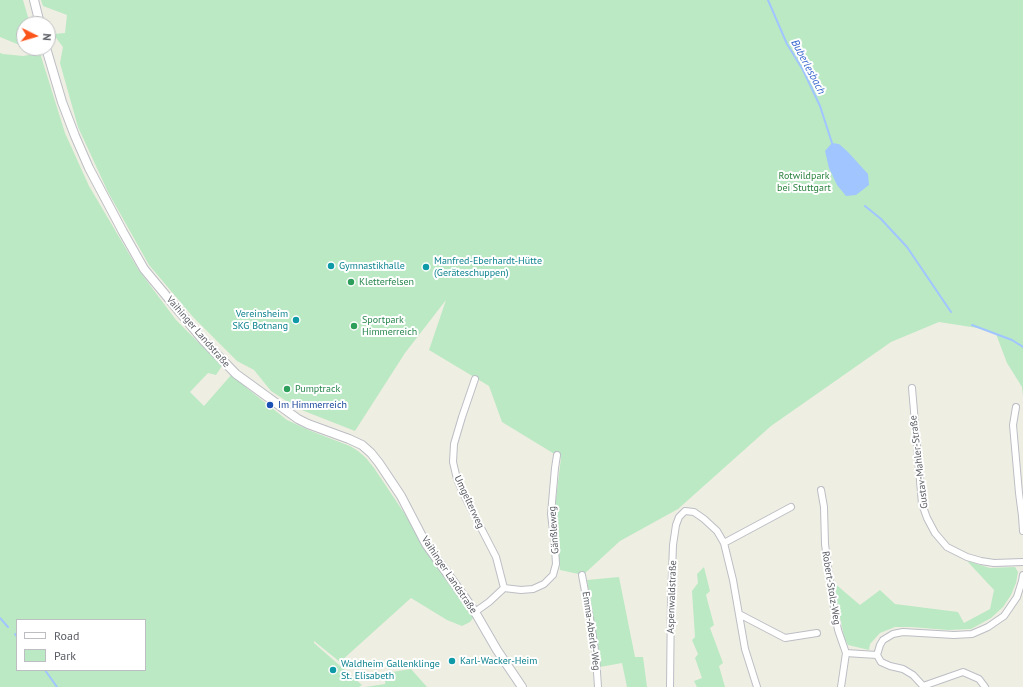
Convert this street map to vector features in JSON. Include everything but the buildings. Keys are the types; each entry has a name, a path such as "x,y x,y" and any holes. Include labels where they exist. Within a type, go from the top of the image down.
{"street":[{"path":"34,0 38,16"},
{"name":"Vaihinger Landstraße","path":"48,56 62,102 86,162 144,269 204,340 236,374 298,419 362,445 371,453 379,462 401,496 426,544 475,612 497,650 522,687"},
{"name":"Umgelterweg","path":"475,379 454,444 453,462 457,479 464,495 496,558 504,588"},
{"name":"Gustav-Mahler-Straße","path":"912,388 922,504 935,533 947,547 966,557 981,561 1023,562"},
{"path":"1016,407 1013,425 1018,493 1023,531"},
{"name":"Gänßleweg","path":"504,588 521,590 533,589 544,584 553,575 556,564 556,556 551,514 555,468 558,455"},
{"name":"Robert-Stolz-Weg","path":"821,490 824,507 825,544 830,590 838,630 846,652"},
{"path":"757,687 744,649 739,614 724,543 791,507"},
{"name":"Aspenwaldstraße","path":"670,687 673,545 676,525 679,517 685,511 694,512 717,531 724,543"},
{"name":"Emma-Aberle-Weg","path":"582,574 596,656 598,687"},
{"path":"984,687 979,678 963,672 924,686 913,675 881,662 877,655 880,645 883,640 893,634 903,632 954,635 972,634 988,627 1004,616 1016,597 1023,576"},
{"path":"475,612 489,602 504,588"},
{"path":"739,614 785,638 817,633"},
{"path":"841,687 846,652 877,655"}],"green space":[{"path":"0,0 23,0 28,16 16,16 16,44 0,37"},
{"name":"Rotwildpark bei Stuttgart","path":"41,0 1023,0 1023,396 1022,387 1007,363 996,334 984,329 939,322 891,342 771,426 678,509 620,541 583,575 560,570 554,515 561,458 502,422 489,386 429,350 446,300 405,353 355,431 299,409 271,391 254,370 237,361 193,317 149,265 108,192 78,127 60,63 63,47 56,38 56,34 65,33 67,15 43,6"},
{"path":"0,53 16,56 41,56 65,133 89,186 138,269 176,320 222,366 216,375 208,373 190,392 204,406 232,374 248,389 287,420 350,446 358,451 374,468 474,617 470,622 462,626 447,620 411,598 340,662 314,641 314,643 362,685 359,687 0,687"},
{"path":"967,561 990,568 1015,567 1018,572 1016,583 1011,595 1003,607 991,618 971,629 948,630 895,627 880,633 870,644 869,650 848,645 844,637 833,582 860,605 880,590 895,604 958,612 964,623 990,609 994,590"},
{"path":"704,567 710,591 706,595 714,625 710,628 723,663 719,666 725,687 697,687 694,681 702,678 695,658 698,654 692,640 695,637 692,591 698,583 697,574"},
{"path":"619,577 635,657 643,657 647,687 627,687 622,663 600,667 587,580"},
{"path":"411,669 427,687 365,687 385,684 386,673"}],"water":[{"path":"832,143 839,144 868,174 869,185 856,195 846,196 837,185 829,168 825,151"}],"waterway":[{"name":"Buberlesbach","path":"768,0 787,44 803,70 820,106 832,143"},
{"name":"Buberlesbach","path":"865,206 881,219 907,247 951,312"},
{"name":"Buberlesbach","path":"972,325 1012,340 1023,347"},
{"path":"0,618 8,627"},
{"path":"46,671 57,687"}],"place":[{"name":"Gymnastikhalle","path":"331,266"},
{"name":"Manfred-Eberhardt-Hütte (Geräteschuppen)","path":"426,267"},
{"name":"Kletterfelsen","path":"351,282"},
{"name":"Vereinsheim SKG Botnang","path":"296,320"},
{"name":"Sportpark Himmerreich","path":"354,326"},
{"name":"Pumptrack","path":"287,389"},
{"name":"Im Himmerreich","path":"270,405"},
{"name":"Karl-Wacker-Heim","path":"452,661"},
{"name":"Waldheim Gallenklinge St. Elisabeth","path":"333,670"}]}
